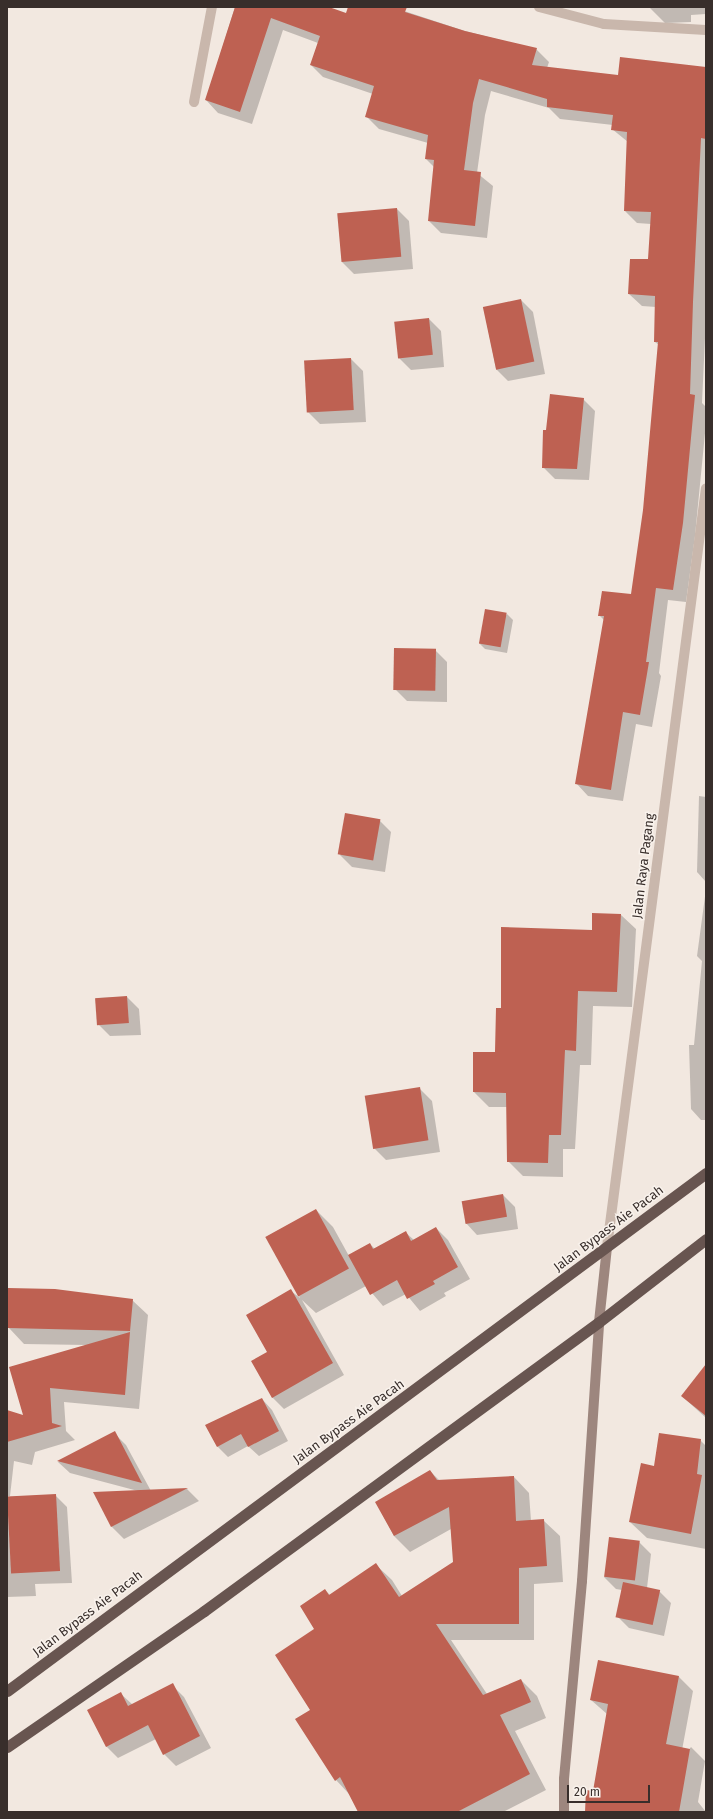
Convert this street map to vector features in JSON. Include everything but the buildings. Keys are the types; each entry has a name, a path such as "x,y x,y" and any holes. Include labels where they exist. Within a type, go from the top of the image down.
{"highway":[{"name":"Jalan Bypass Aie Pacah","path":"7,1691 706,1173"},
{"path":"7,1747 204,1611 599,1322 706,1240"}],"main road":[{"path":"564,1812 564,1779 582,1581 599,1322 607,1247"}],"street":[{"path":"194,102 212,7"},
{"path":"539,7 604,24 706,30"},
{"name":"Jalan Raya Pagang","path":"607,1247 706,488"}]}
